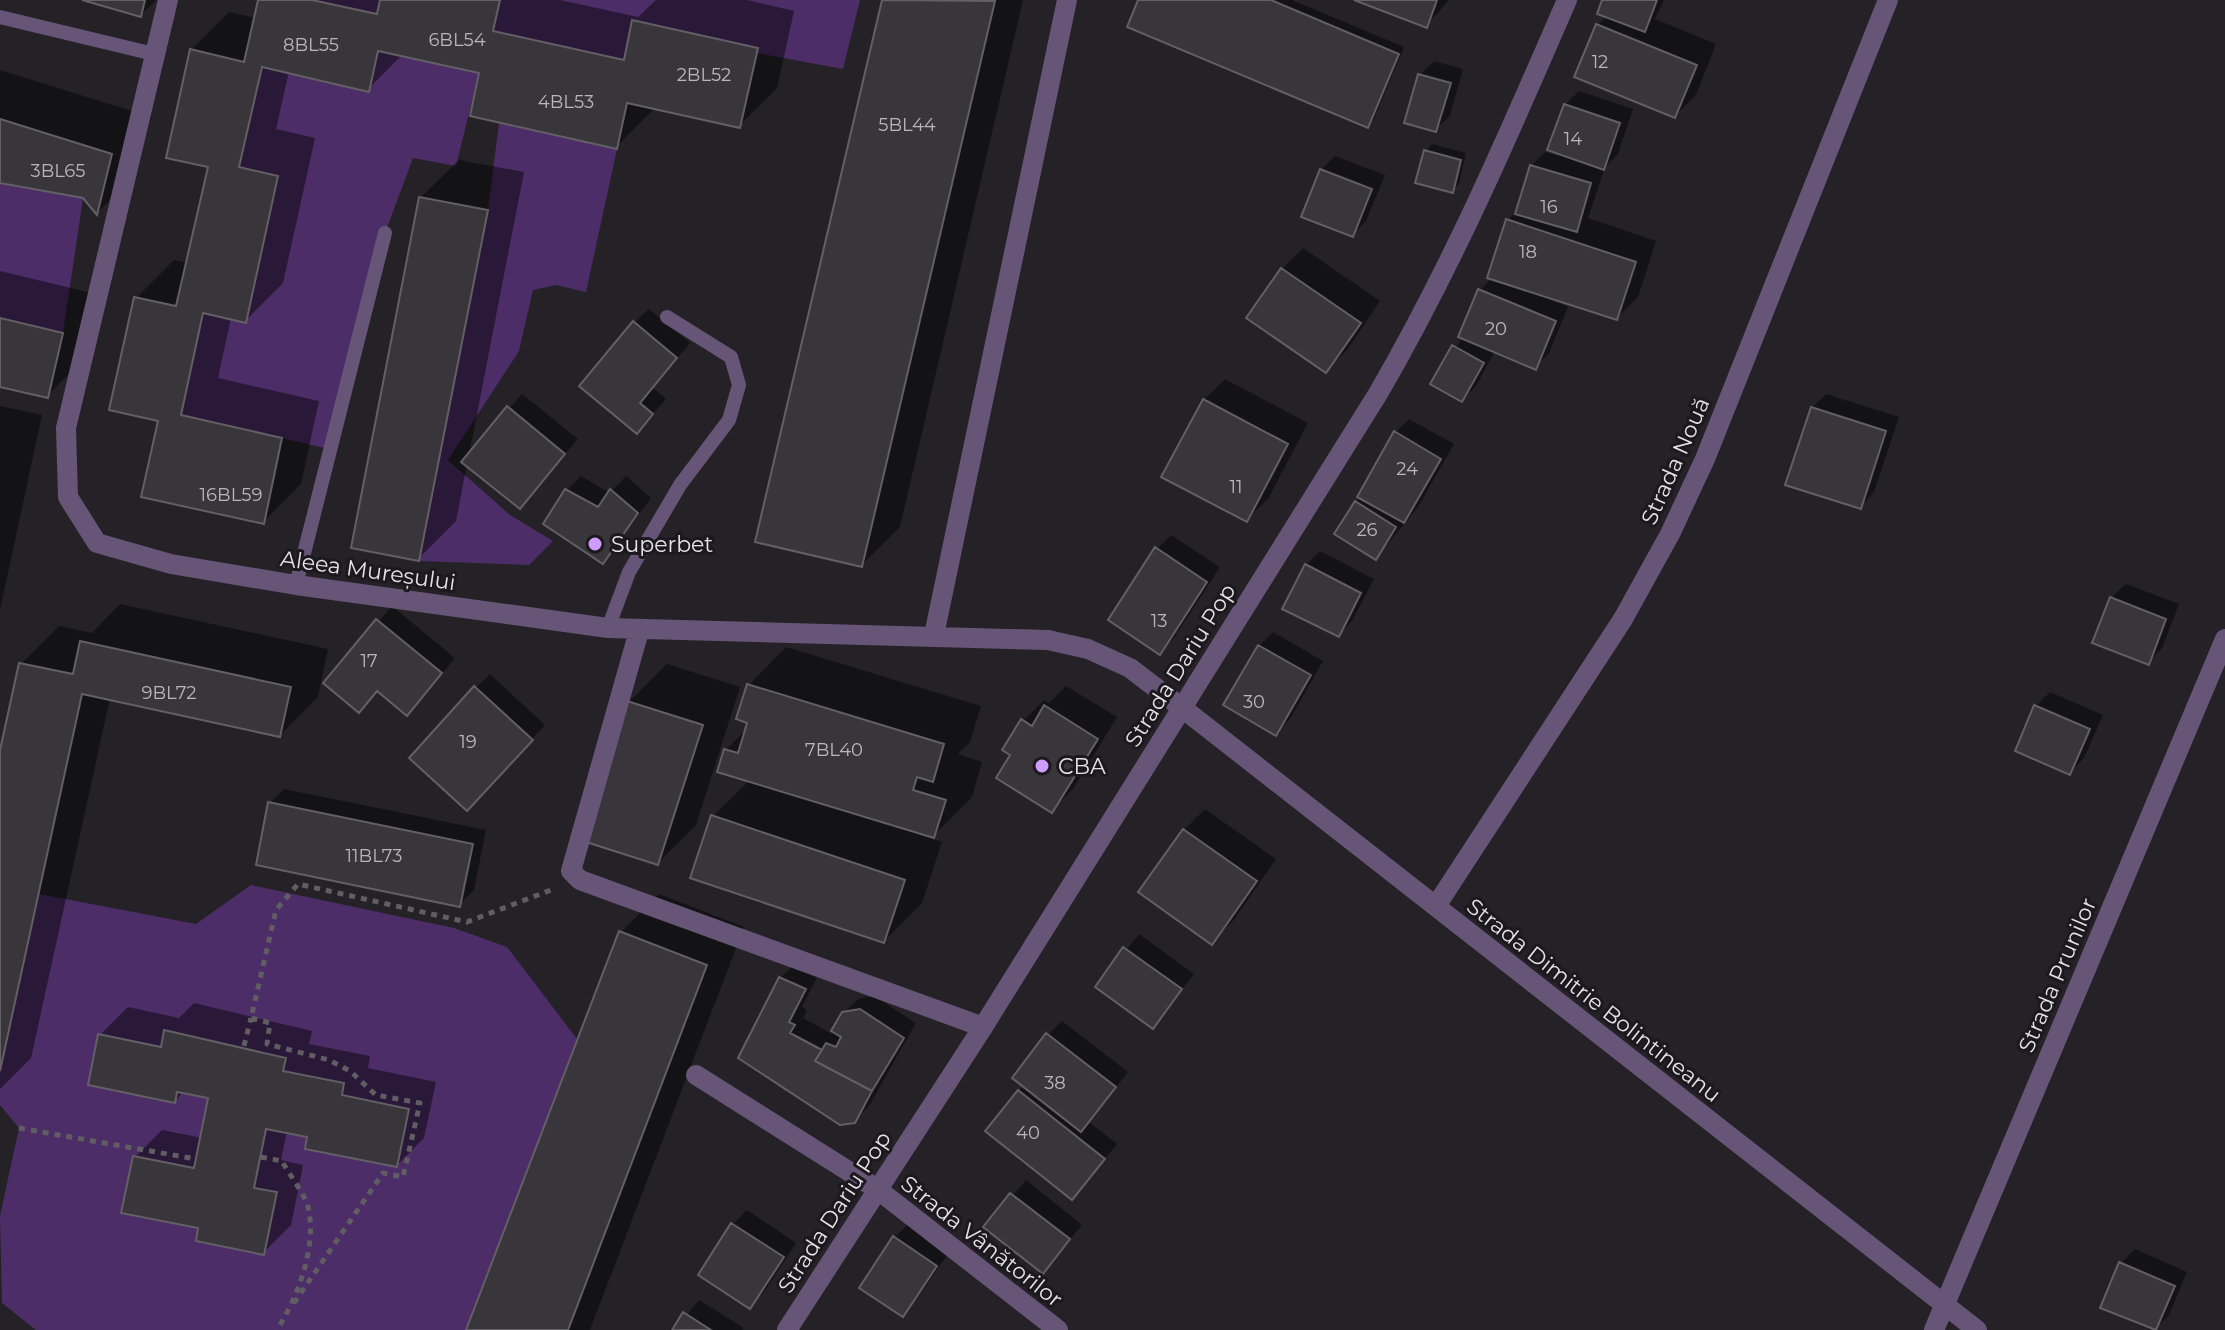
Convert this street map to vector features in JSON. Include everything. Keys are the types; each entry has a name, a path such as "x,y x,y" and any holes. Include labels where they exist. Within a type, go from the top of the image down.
{"street":[{"name":"Aleea Mureșului","path":"168,0 66,428 68,497 97,543 171,564 296,585 608,628 1048,640 1088,649 1130,668 1181,707"},
{"path":"934,635 1067,0"},
{"name":"Strada Dariu Pop","path":"787,1330 983,1027 1429,305 1484,192 1567,0"},
{"name":"Strada Nouă","path":"1436,906 1623,619 1670,534 1705,459 1888,0"},
{"path":"639,631 571,871 580,880 983,1027"},
{"name":"Strada Prunilor","path":"1934,1330 2218,679 2225,639"},
{"name":"Strada Dimitrie Bolintineanu","path":"1181,707 1977,1330"},
{"name":"Strada Vânătorilor","path":"696,1075 877,1189 1058,1330"}],"lane":[{"path":"0,17 154,54"},
{"path":"296,585 385,233"},
{"path":"608,628 629,572 680,485 729,420 739,385 731,357 667,317"}],"path":[{"path":"244,1046 276,910 298,884 467,922 580,880"},
{"path":"251,1018 270,1023 267,1044 329,1060 350,1071 376,1095 420,1103 403,1177 383,1173 277,1330"},
{"path":"19,1128 196,1159"},
{"path":"261,1157 282,1161 309,1210 307,1252 294,1303"}],"shaded area":[{"path":"312,0 380,0 377,14"},
{"path":"500,0 860,0 843,69 756,53 632,21 624,60 493,31"},
{"path":"378,51 479,73 456,166 413,158 385,233 329,449 181,415 203,313 246,323 278,177 239,167 262,67 368,91"},
{"path":"499,123 617,149 586,292 556,285 533,290 519,351 448,460 510,515 553,541 529,565 419,561 488,210"},
{"path":"0,183 83,198 63,333 0,318"},
{"path":"251,885 454,928 507,947 577,1039 466,1330 36,1330 2,1303 0,1216 19,1128 0,1105 0,1071 39,894 196,924"}],"building":[{"path":"82,0 145,0 141,17"},
{"path":"258,0 312,0 377,14 380,0 500,0 493,31 624,60 632,20 758,48 740,128 627,103 617,149 470,116 479,73 378,51 369,92 262,67 239,167 278,176 246,323 203,313 181,415 282,438 264,524 141,497 158,421 109,410 134,297 176,306 208,167 166,158 190,49 244,62"},
{"path":"882,0 995,1 862,567 755,542"},
{"path":"1138,0 1271,0 1399,54 1368,128 1127,27"},
{"path":"1354,0 1437,0 1427,28"},
{"path":"1602,0 1657,0 1645,32 1597,14"},
{"path":"1596,24 1697,65 1675,118 1574,77"},
{"path":"1418,74 1451,83 1436,132 1404,123"},
{"path":"1564,104 1620,123 1604,170 1547,150"},
{"path":"0,119 112,154 97,215 83,198 0,183"},
{"path":"1424,150 1461,160 1453,193 1415,183"},
{"path":"1530,165 1591,183 1577,232 1515,214"},
{"path":"1320,169 1372,189 1353,237 1301,217"},
{"path":"419,197 488,210 419,561 351,548"},
{"path":"1506,219 1636,262 1617,320 1487,278"},
{"path":"1281,268 1361,323 1326,373 1246,318"},
{"path":"1478,289 1556,321 1536,370 1458,337"},
{"path":"0,318 63,333 48,398 0,387"},
{"path":"633,321 677,358 640,403 653,414 637,434 579,386"},
{"path":"1452,345 1484,363 1462,402 1430,384"},
{"path":"1203,399 1288,444 1247,522 1161,477"},
{"path":"507,406 565,454 520,509 461,462"},
{"path":"1811,407 1886,431 1861,509 1785,485"},
{"path":"1394,431 1441,459 1404,523 1357,497"},
{"name":"Superbet","path":"565,489 598,507 610,489 638,513 603,564 543,524"},
{"path":"1355,501 1396,527 1376,560 1334,534"},
{"path":"1155,547 1207,582 1160,655 1108,620"},
{"path":"1305,564 1361,593 1339,637 1282,609"},
{"path":"2110,597 2166,619 2149,665 2092,643"},
{"path":"376,619 442,673 407,716 377,691 359,713 323,683"},
{"path":"80,641 291,687 280,737 82,694 0,1071 0,750 19,663 73,674"},
{"path":"1258,645 1311,675 1276,736 1223,705"},
{"path":"747,684 944,744 933,782 917,777 913,790 946,800 934,838 717,772 724,749 738,753 747,723 736,719"},
{"path":"474,686 533,740 467,811 409,758"},
{"path":"627,701 703,725 658,865 583,841"},
{"name":"CBA","path":"1044,705 1098,739 1052,813 996,778 1010,755 1002,750 1021,719 1032,726"},
{"path":"2034,705 2090,729 2070,775 2015,751"},
{"path":"268,802 473,844 460,907 256,865"},
{"path":"711,815 905,880 884,943 690,878"},
{"path":"1183,829 1257,881 1212,945 1138,892"},
{"path":"619,931 707,965 568,1330 466,1330"},
{"path":"1123,947 1182,989 1153,1029 1095,987"},
{"path":"779,977 806,989 789,1022 795,1025 790,1033 822,1050 815,1061 872,1091 855,1123 840,1125 738,1058"},
{"path":"860,1009 904,1038 872,1091 815,1061 826,1043 836,1047 841,1037 831,1031 842,1012"},
{"path":"164,1030 286,1058 283,1071 344,1083 342,1095 409,1109 397,1167 305,1149 307,1137 266,1129 254,1188 277,1192 264,1255 196,1241 198,1228 121,1213 133,1156 194,1168 208,1098 177,1092 175,1103 88,1085 98,1034 161,1047"},
{"path":"1046,1033 1116,1087 1081,1132 1012,1078"},
{"path":"1018,1090 1105,1159 1072,1200 985,1131"},
{"path":"1010,1193 1070,1239 1043,1274 983,1227"},
{"path":"731,1223 784,1257 750,1309 698,1275"},
{"path":"893,1236 937,1266 903,1317 859,1288"},
{"path":"2119,1262 2175,1286 2156,1330 2100,1308"},
{"path":"683,1312 711,1330 672,1330"}],"place":[{"name":"Superbet","path":"595,544"},
{"name":"CBA","path":"1042,766"}]}
